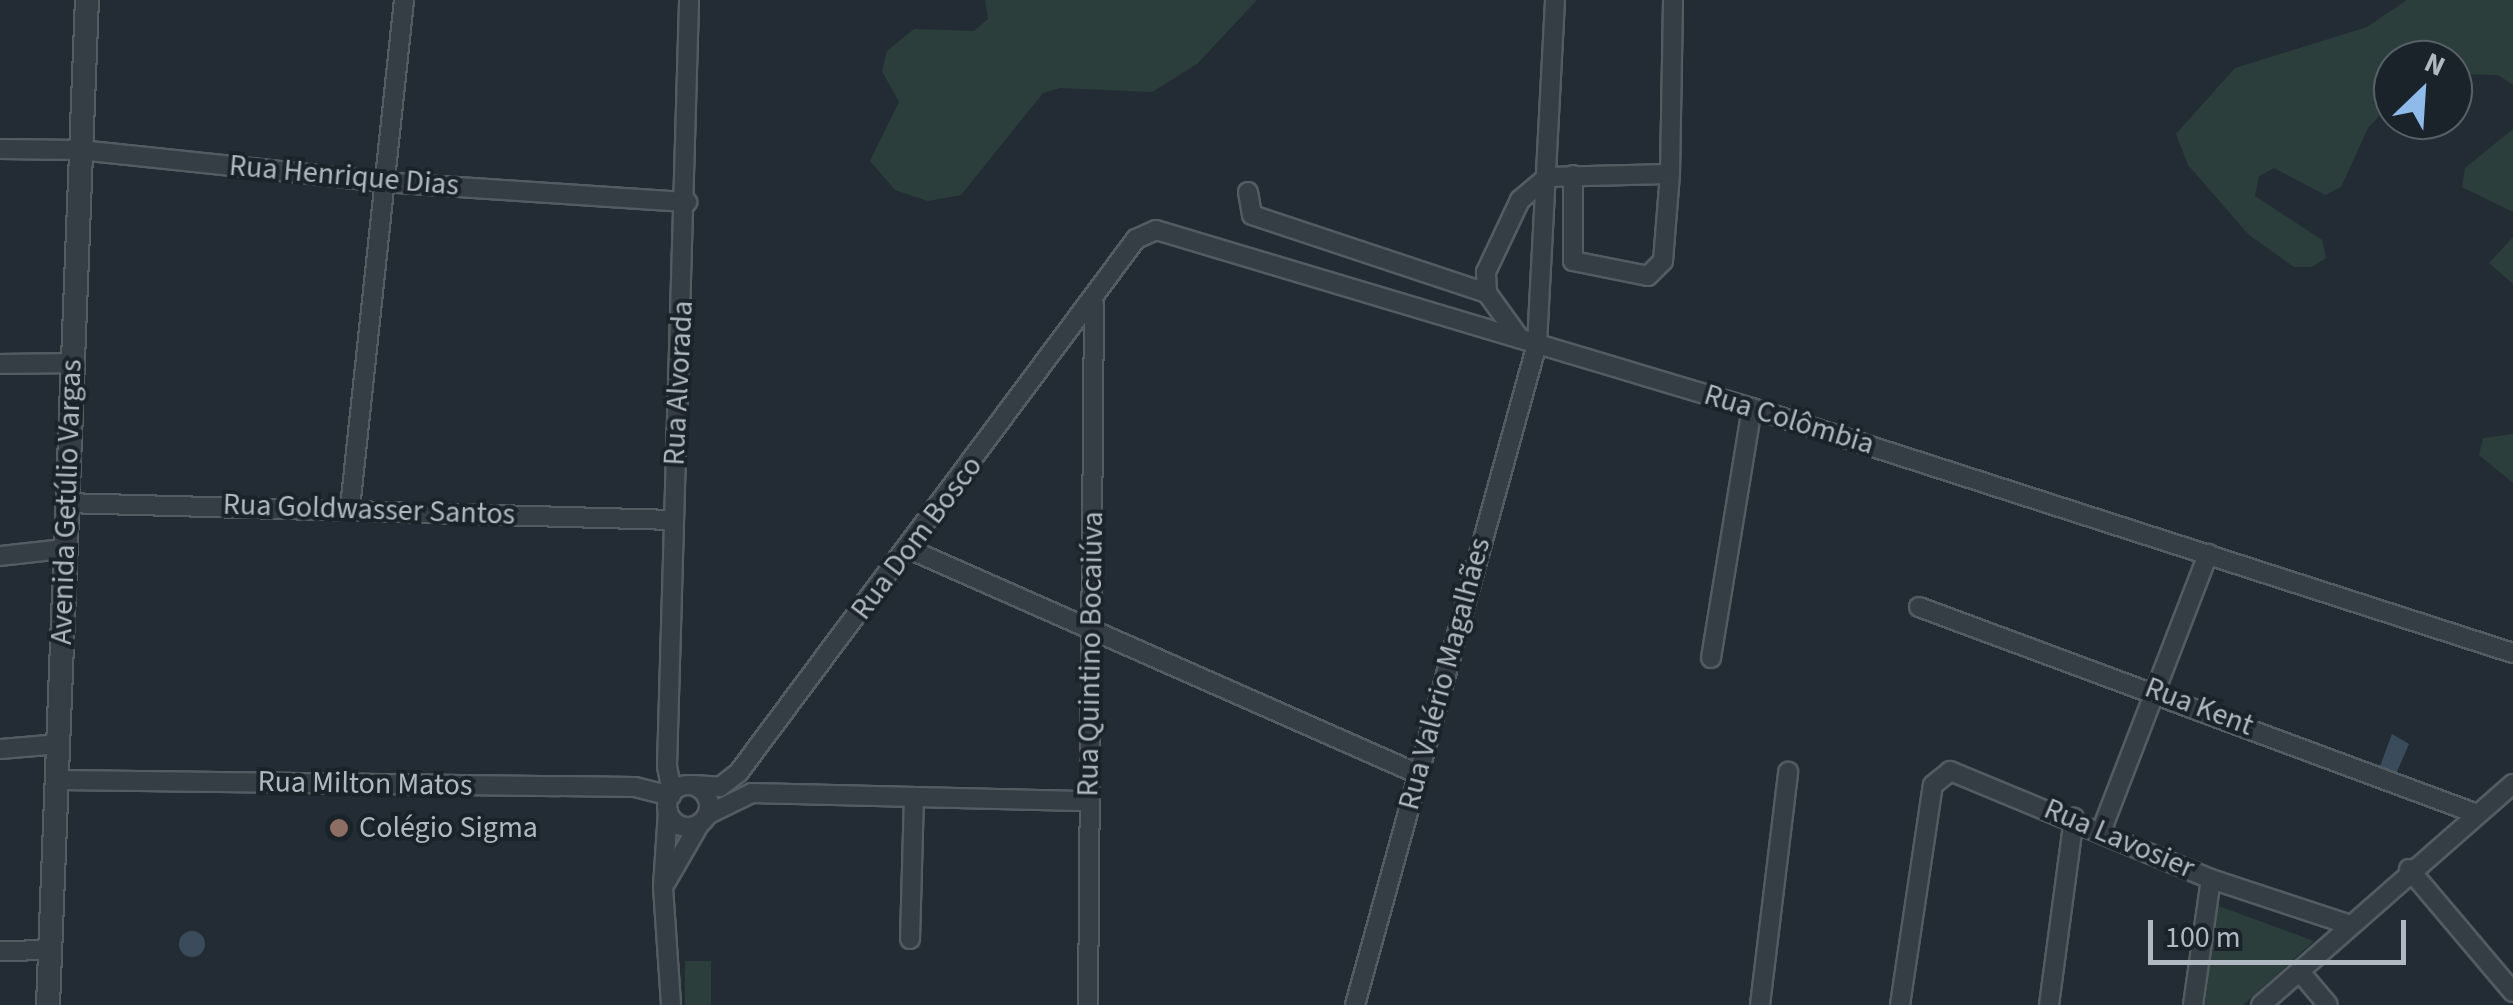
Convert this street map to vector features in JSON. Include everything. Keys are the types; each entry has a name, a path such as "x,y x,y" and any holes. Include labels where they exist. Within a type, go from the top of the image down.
{"street":[{"name":"Avenida Getúlio Vargas","path":"48,1005 60,744 62,549 86,0"},
{"path":"350,508 404,0"},
{"name":"Rua Alvorada","path":"678,794 707,798 703,819 677,824 678,794 666,766 687,202 689,0"},
{"name":"Rua Valério Magalhães","path":"1356,1005 1536,344 1555,0"},
{"path":"1573,174 1574,261 1648,276 1662,261 1670,174 1673,0"},
{"name":"Rua Henrique Dias","path":"0,150 80,150 384,182 687,202"},
{"path":"1518,336 1487,292 1486,272 1520,200 1547,178 1573,174 1670,174"},
{"path":"1248,192 1252,215 1487,292"},
{"name":"Rua Colômbia","path":"1094,304 1136,240 1164,231 1752,408 2513,653"},
{"name":"Rua Dom Bosco","path":"744,784 910,549 1094,304"},
{"name":"Rua Quintino Bocaiúva","path":"1088,1005 1094,304"},
{"path":"0,364 71,363"},
{"path":"1711,658 1752,408"},
{"name":"Rua Goldwasser Santos","path":"64,503 673,520"},
{"path":"0,556 62,549"},
{"path":"910,549 1416,774"},
{"path":"2102,829 2208,554"},
{"name":"Rua Kent","path":"1919,606 2158,690 2477,814"},
{"path":"0,749 60,744"},
{"name":"Rua Lavosier","path":"1900,1005 1933,786 1950,771 2102,829 2211,879 2347,924"},
{"path":"1760,1005 1788,772"},
{"name":"Rua Milton Matos","path":"58,780 635,787 678,794"},
{"path":"664,887 703,819 744,784"},
{"path":"672,1005 664,887 678,794 744,784 914,797 1090,801"},
{"path":"2261,1005 2409,869 2513,784"},
{"path":"910,939 914,797"},
{"path":"2048,1005 2074,818"},
{"path":"2409,869 2513,992"},
{"path":"2193,1005 2211,879"},
{"path":"0,951 52,950"},
{"path":"2300,972 2328,1005"}],"shaded area":[{"path":"985,0 1257,0 1197,64 1152,92 1060,88 1043,93 961,195 928,201 895,190 870,161 899,102 882,71 887,51 914,29 974,31 988,19"},
{"path":"2407,0 2513,0 2513,85 2498,75 2473,74 2473,40 2373,40 2373,123 2341,187 2325,195 2274,168 2259,176 2255,196 2322,240 2326,258 2312,267 2294,267 2249,235 2188,165 2176,134 2235,68 2367,27"},
{"path":"2513,129 2511,211 2462,187 2465,168"},
{"path":"2513,237 2513,284 2489,263"},
{"path":"2513,434 2513,483 2479,455 2483,438"},
{"path":"2216,905 2314,941 2243,1005 2205,1005"},
{"path":"685,961 711,961 711,1005 685,1005"}],"water":[{"path":"2392,734 2409,744 2396,774 2380,766"},
{"path":"192,931 201,935 205,944 201,953 192,957 183,953 179,944 183,935"}],"place":[{"name":"Colégio Sigma","path":"339,828"}]}
